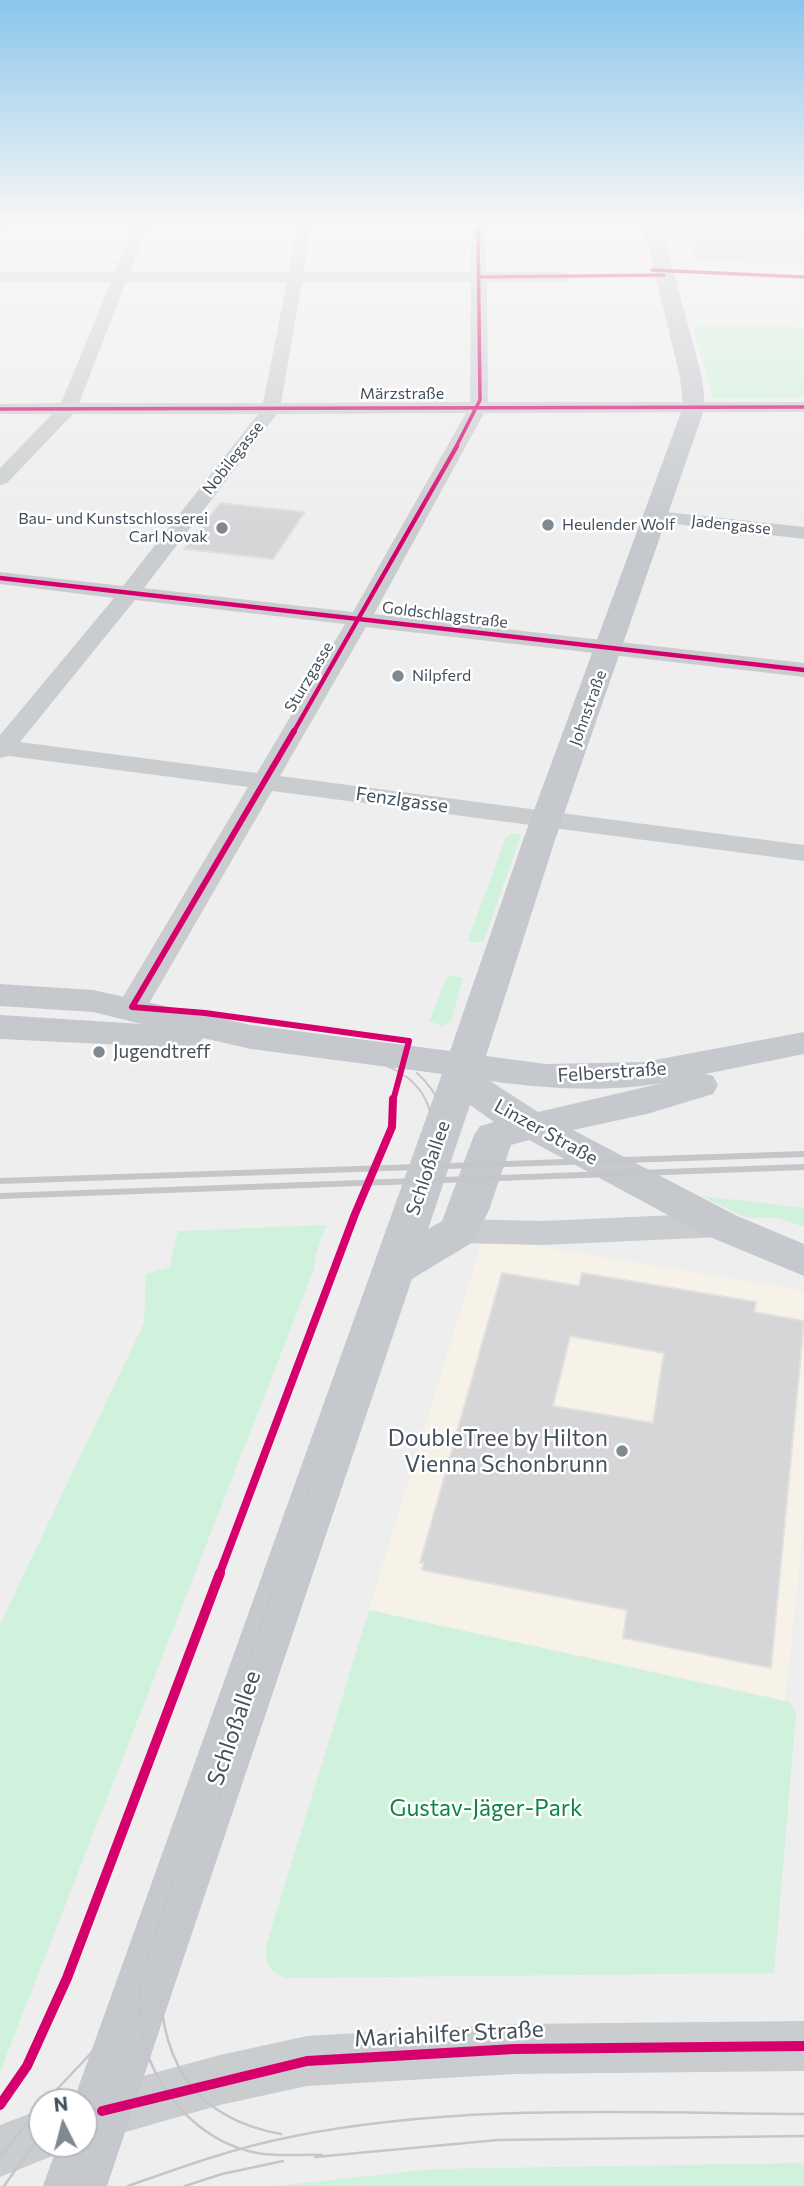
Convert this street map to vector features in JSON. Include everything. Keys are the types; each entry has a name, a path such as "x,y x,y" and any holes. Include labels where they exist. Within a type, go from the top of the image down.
{"main road":[{"name":"Johnstraße","path":"463,1067 547,820 694,407 696,400 678,327"},
{"path":"0,995 93,1001 132,1007 251,1037 463,1067"},
{"path":"0,1027 116,1035 251,1037"},
{"name":"Felberstraße","path":"463,1067 546,1076 644,1074 803,1042"},
{"name":"Felberstraße","path":"531,1125 647,1101 737,1074 803,1042"},
{"name":"Linzer Straße","path":"463,1067 477,1093 531,1125 720,1225 804,1261"},
{"name":"Schloßallee","path":"98,2101 463,1067"},
{"path":"458,1231 494,1135 531,1125"},
{"name":"Schloßallee","path":"393,1270 458,1231"},
{"name":"Schloßallee","path":"75,2186 82,2158"}],"street":[{"path":"0,479 68,409 101,327"},
{"name":"Nobilegasse","path":"1,748 129,593 271,409 285,327"},
{"name":"Sturzgasse","path":"132,1007 359,620 478,408 479,327"},
{"name":"Märzstraße","path":"0,409 804,407"},
{"name":"Jadengasse","path":"657,517 804,533"},
{"name":"Goldschlagstraße","path":"0,578 804,670"},
{"name":"Fenzlgasse","path":"1,748 804,853"},
{"name":"Linzer Straße","path":"458,1231 543,1233 720,1225"},
{"name":"Mariahilfer Straße","path":"98,2114 307,2061 514,2049 804,2046"},
{"path":"0,2151 28,2140"}],"shaded area":[{"name":"DoubleTree by Hilton Vienna Schonbrunn","path":"483,1237 804,1291 804,1525 785,1700 369,1610"}],"green space":[{"path":"693,327 804,327 804,398 713,399"},
{"path":"521,834 484,941 471,943 468,940 506,837"},
{"path":"448,975 463,978 451,1022 442,1026 429,1021"},
{"path":"702,1196 804,1208 804,1227 778,1218 747,1218"},
{"path":"326,1225 315,1257 314,1269 0,2072 0,1624 144,1323 146,1274 170,1267 178,1231"},
{"name":"Gustav-Jäger-Park","path":"369,1610 789,1702 796,1713 774,1973 287,1978 273,1970 266,1957 266,1946"},
{"path":"804,2163 804,2186 275,2186 433,2169"}],"building":[{"name":"Bau- und Kunstschlosserei Carl Novak","path":"220,503 305,512 273,559 184,549"},
{"name":"DoubleTree by Hilton Vienna Schonbrunn","path":"502,1273 579,1286 582,1273 756,1302 754,1312 804,1321 771,1668 623,1638 627,1610 422,1570 424,1563 420,1563","holes":["570,1336 664,1353 653,1423 553,1406"]}],"tram line":[{"path":"0,1018 241,1040 362,1057 394,1069 408,1078 426,1100 432,1126 430,1145 279,1575"},
{"path":"295,1575 442,1147 444,1125 437,1097 417,1073"},
{"path":"140,2011 140,1978 279,1573"},
{"path":"140,2011 153,1990 296,1573"},
{"path":"58,2088 94,2050 137,1980"},
{"path":"160,1984 162,2014 168,2040 177,2064 190,2084 207,2102 227,2116 252,2127 281,2134"},
{"path":"82,2088 112,2057 140,2011"},
{"path":"140,2011 144,2044 164,2088 189,2118 204,2130 242,2149"},
{"path":"242,2149 269,2141 353,2126 417,2119 546,2112 804,2114"},
{"path":"0,2157 28,2122"},
{"path":"315,2157 498,2140 804,2136"},
{"path":"128,2186 242,2149"},
{"path":"242,2149 281,2155 322,2155"},
{"path":"4,2186 28,2153"},
{"path":"185,2186 222,2174 283,2161"}],"railway":[{"path":"0,1181 804,1154"},
{"path":"0,1196 804,1167"}],"cycle path":[{"path":"0,2105 27,2066 67,1978 355,1214 392,1127 393,1094 409,1041 205,1013 132,1007 365,610 474,416 480,400 479,327"},
{"path":"0,409 804,407"},
{"path":"0,578 804,670"},
{"path":"102,2111 307,2061 514,2049 804,2046"}],"place":[{"name":"Heulender Wolf","path":"548,525"},
{"name":"Bau- und Kunstschlosserei Carl Novak","path":"222,528"},
{"name":"Nilpferd","path":"398,676"},
{"name":"Jugendtreff","path":"99,1052"},
{"name":"DoubleTree by Hilton Vienna Schonbrunn","path":"622,1451"}]}
